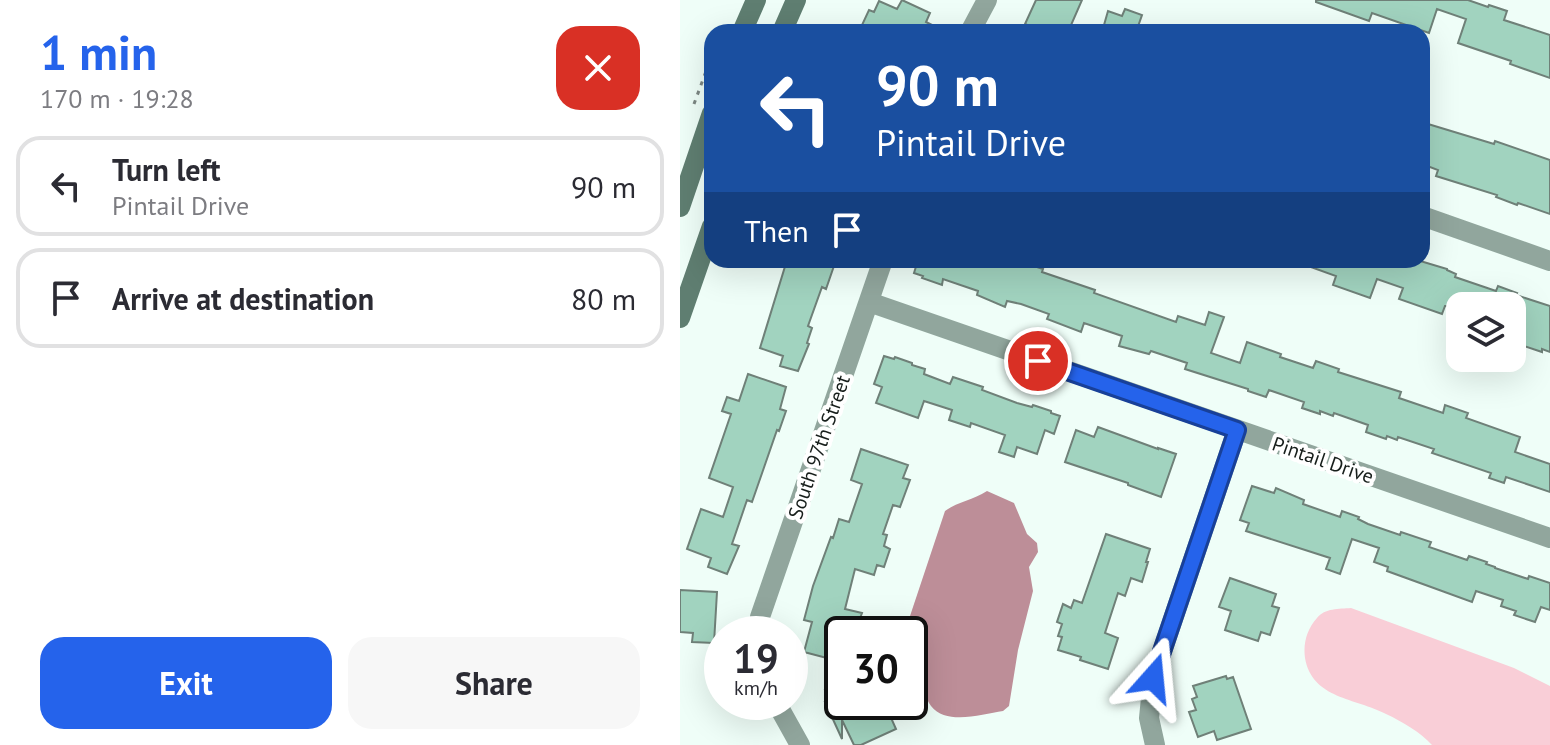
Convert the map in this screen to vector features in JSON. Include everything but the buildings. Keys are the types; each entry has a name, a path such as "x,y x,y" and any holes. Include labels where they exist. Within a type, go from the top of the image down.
{"main road":[{"path":"746,24 756,0"},
{"path":"786,24 796,0"},
{"path":"680,207 704,136"},
{"path":"680,318 704,249"}],"street":[{"path":"974,24 987,0"},
{"path":"1430,219 1550,261"},
{"name":"South 97th Street","path":"760,616 880,268"},
{"name":"Pintail Drive","path":"869,302 1550,538"},
{"path":"1155,745 1149,718 1153,678 1237,430"},
{"path":"786,720 800,745"}],"shaded area":[{"path":"987,491 1014,503 1027,534 1037,543 1038,552 1029,567 1033,591 1018,650 1009,706 1003,711 975,716 946,716 928,701 928,616 910,616 945,511"},
{"path":"1351,608 1514,668 1550,686 1550,745 1432,745 1392,717 1326,690 1309,672 1305,658 1306,636 1324,612"}],"route":[{"path":"1038,361 1237,430 1153,678"}]}
